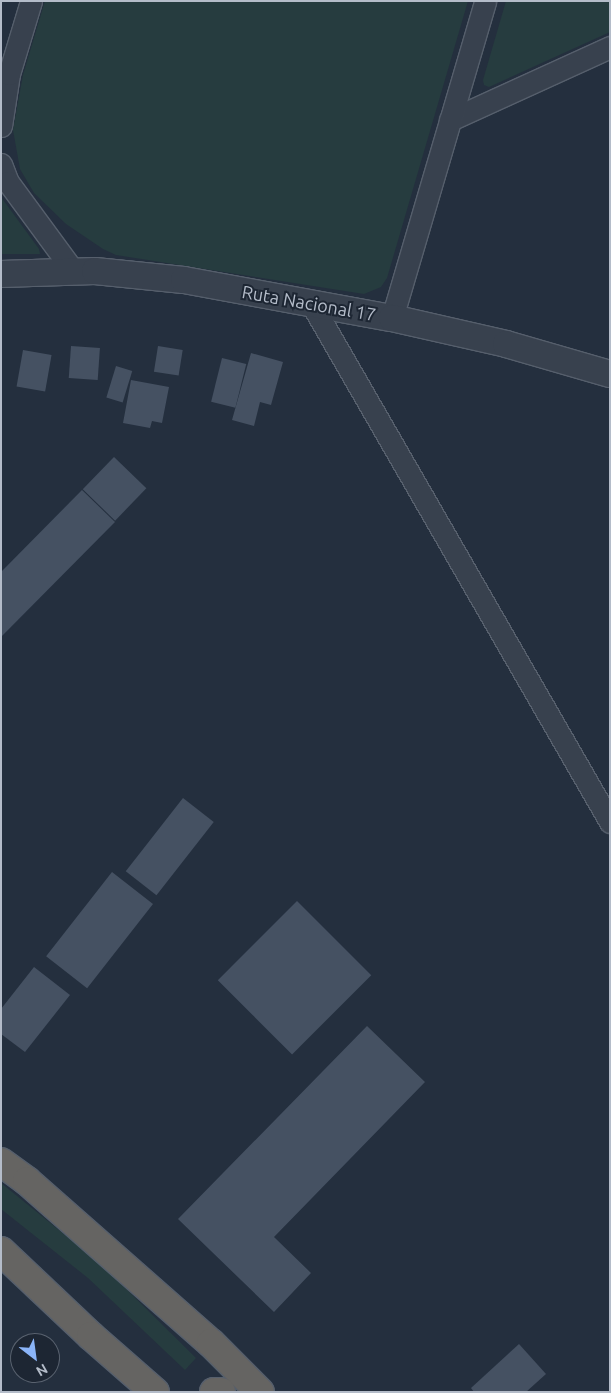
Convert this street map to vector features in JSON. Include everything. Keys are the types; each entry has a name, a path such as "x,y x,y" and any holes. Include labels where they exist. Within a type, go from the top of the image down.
{"highway":[{"path":"1,1162 27,1181 211,1344 260,1392"},
{"path":"1,1250 90,1336 156,1392"},
{"path":"214,1392 221,1392"}],"street":[{"path":"1,126 9,74 31,1"},
{"path":"392,318 484,1"},
{"path":"450,120 610,47"},
{"path":"1,164 8,182 74,272"},
{"name":"Ruta Nacional 17","path":"1,274 95,271 184,280 392,318 506,344 610,374"},
{"path":"311,303 610,822"}],"green space":[{"path":"45,1 468,1 387,278 381,287 364,294 116,255 103,249 66,224 34,193 20,169 13,130 23,75"},
{"path":"506,1 610,1 610,32 489,87 484,85 483,80"},
{"path":"1,197 39,249 40,254 1,254"},
{"path":"1,1183 102,1265 196,1358 185,1370 88,1278 1,1209"}],"building":[{"path":"71,346 100,348 98,380 69,378"},
{"path":"158,346 183,350 179,376 154,372"},
{"path":"23,350 52,355 45,391 17,386"},
{"path":"251,353 283,362 271,405 260,402 254,426 232,420"},
{"path":"222,358 246,364 235,408 211,402"},
{"path":"116,366 132,371 123,403 106,398"},
{"path":"131,380 169,387 162,423 152,421 150,428 123,423"},
{"path":"114,457 146,488 115,521 83,489"},
{"path":"82,490 115,522 1,637 1,572"},
{"path":"183,798 214,822 156,895 126,871"},
{"path":"112,872 153,904 87,988 46,956"},
{"path":"297,901 371,975 292,1054 218,980"},
{"path":"34,967 70,995 25,1052 1,1034 1,1009"},
{"path":"367,1026 425,1082 274,1237 311,1273 274,1312 178,1219"},
{"path":"519,1344 546,1374 526,1392 474,1392 471,1388"}]}
